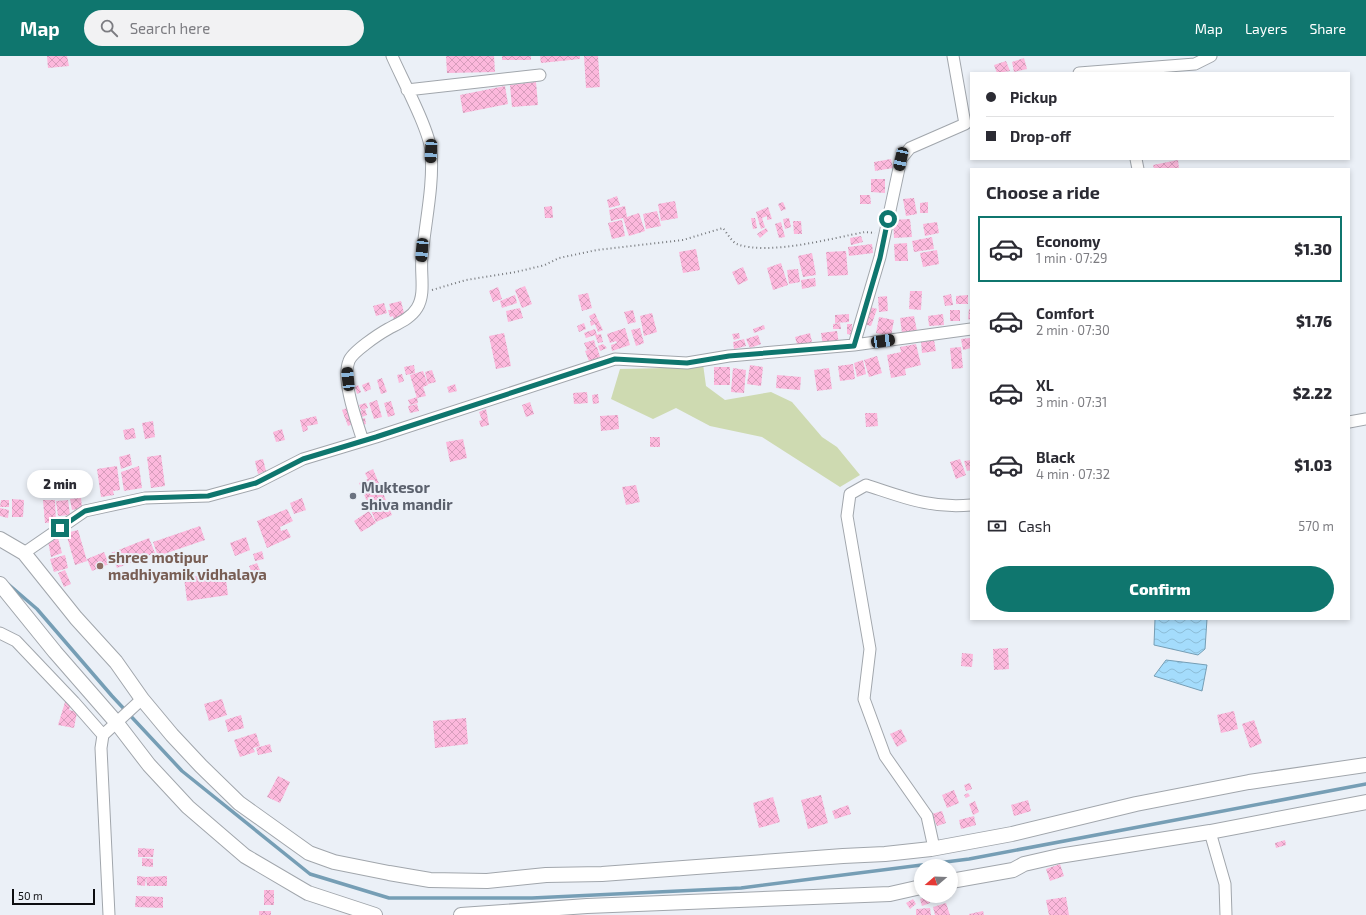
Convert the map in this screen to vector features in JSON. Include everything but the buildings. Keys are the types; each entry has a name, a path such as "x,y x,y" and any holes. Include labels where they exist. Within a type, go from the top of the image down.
{"main road":[{"path":"0,539 24,553 76,618 116,662 138,702 239,803 273,829 309,853 334,862 389,874 430,880 487,881 546,875 602,874 885,854 934,848 1012,834 1136,804 1249,782 1366,765"},
{"path":"0,584 54,652 119,720 149,765 188,807 245,856 308,893 375,915"},
{"path":"958,879 1013,870 1024,864 1059,856 1210,832 1366,802"},
{"path":"461,915 587,906 890,894 914,889"}],"street":[{"path":"363,441 349,389 347,369 349,360 387,330 411,316 419,304 421,294 421,261 429,191 431,151 424,127 392,56"},
{"path":"854,346 885,234 901,159 910,148 968,122 953,56"},
{"path":"1115,72 1195,64 1211,56"},
{"path":"407,90 540,75"},
{"path":"24,553 85,511 145,498 208,496 256,483 303,459 615,359 687,363 729,356 854,346 970,329"},
{"path":"1350,422 1366,419"},
{"path":"934,848 927,816 885,756 864,699 870,649 847,516 850,494 866,485 924,504 970,505"},
{"path":"0,633 16,641 103,735"},
{"path":"109,915 101,748 103,735 138,702"},
{"path":"1210,832 1225,884 1226,915"}],"path":[{"path":"421,294 466,280 501,275 545,265 570,256 611,248 683,240 723,228 736,244 756,247 806,245 865,232 885,234"}],"green space":[{"path":"703,364 706,386 725,400 771,392 792,402 822,437 837,447 860,475 840,487 762,437 710,426 676,408 653,419 611,399 620,369 666,368"}],"water":[{"path":"1155,620 1207,620 1205,649 1198,655 1154,645"},
{"path":"1166,660 1207,665 1202,691 1154,676"}],"waterway":[{"path":"8,584 37,609 112,696 182,771 310,874 389,898 532,898 741,888 969,859 1366,784"}],"place":[{"name":"Muktesor shiva mandir","path":"353,496"},
{"name":"shree motipur madhiyamik vidhalaya","path":"100,566"}],"route":[{"path":"60,528 85,511 145,498 208,496 256,483 303,459 376,437 615,359 687,363 729,356 854,346 880,258 888,219"}]}
